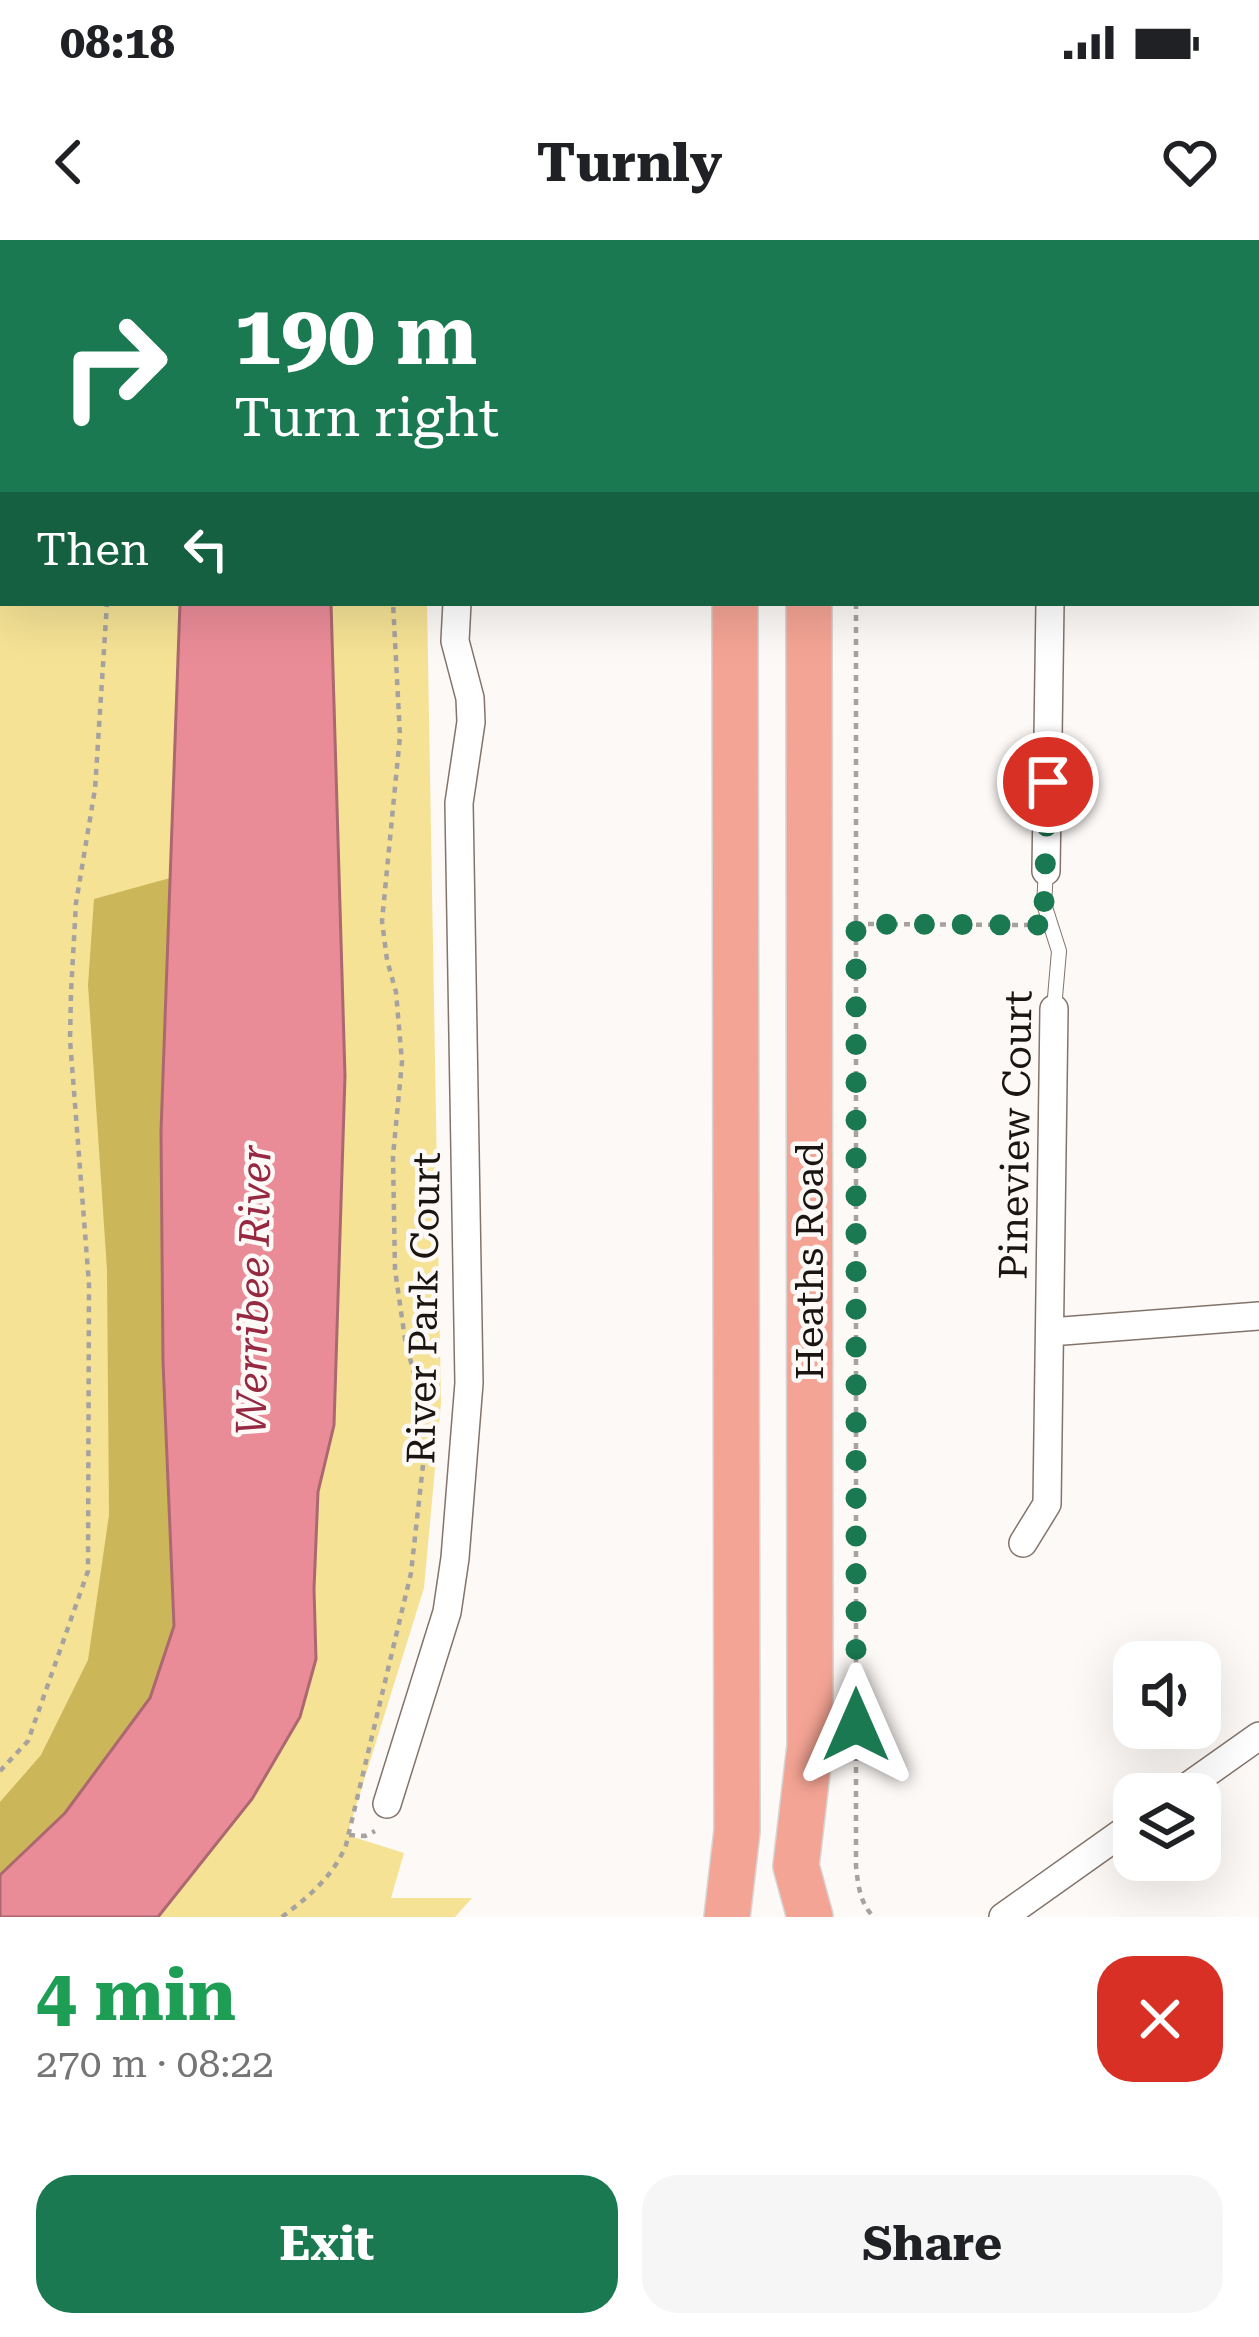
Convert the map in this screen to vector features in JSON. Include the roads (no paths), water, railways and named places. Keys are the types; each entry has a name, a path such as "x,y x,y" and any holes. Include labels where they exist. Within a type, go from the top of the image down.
{"main road":[{"name":"Heaths Road","path":"728,1917 737,1832 735,606"},
{"name":"Heaths Road","path":"809,606 810,1746 796,1866 810,1917"}],"street":[{"path":"1046,871 1050,606"},
{"name":"River Park Court","path":"387,1804 447,1612 469,1383 459,803 477,771 489,705 457,608"},
{"name":"Pineview Court","path":"1024,1544 1047,1504 1054,1009"},
{"name":"Pineview Court","path":"1050,1332 1259,1316"},
{"path":"1207,1773 1259,1736"},
{"path":"1003,1917 1113,1839"}],"lane":[{"name":"Pineview Court","path":"1046,871 1044,904 1059,951 1054,1009"}],"water":[{"name":"Werribee River","path":"180,606 331,606 345,1076 334,1425 318,1492 316,1659 300,1717 252,1799 158,1917 0,1917 0,1875 65,1813 150,1698 174,1626 163,1361 161,1131"}]}
